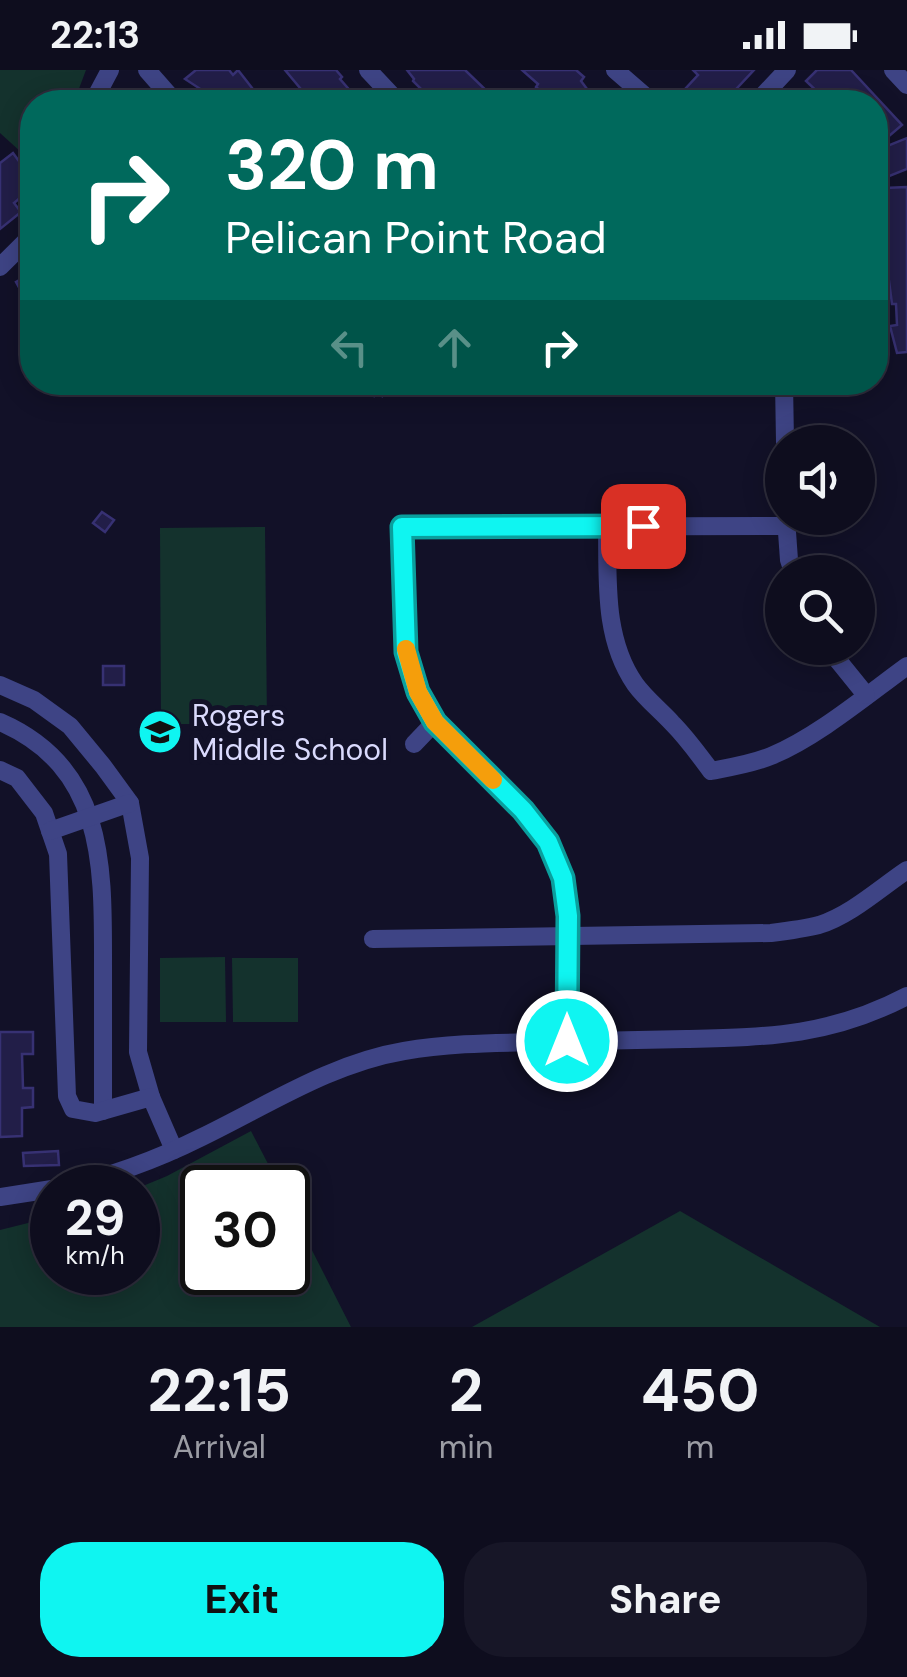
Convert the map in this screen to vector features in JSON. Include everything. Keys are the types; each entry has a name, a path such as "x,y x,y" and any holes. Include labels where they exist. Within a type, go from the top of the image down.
{"street":[{"path":"147,70 164,90"},
{"path":"368,70 387,90"},
{"path":"615,70 638,90"},
{"path":"768,90 787,70"},
{"path":"893,70 907,85"},
{"path":"0,266 20,247"},
{"path":"784,395 785,425"},
{"path":"567,1041 568,936 563,878 548,842 523,810 435,722 418,692 406,652 402,527 765,522"},
{"path":"607,526 612,632 623,663 636,686 690,742 711,772 752,763 803,740 907,666"},
{"path":"841,665 866,696"},
{"path":"0,685 34,700 70,726 130,804 140,858 138,1052 150,1097 174,1150"},
{"path":"0,722 54,757 81,796 95,830 102,881 104,1111"},
{"path":"414,744 435,722"},
{"path":"0,770 17,778 44,813 58,854 66,1096 74,1109 95,1113 150,1097"},
{"path":"50,831 130,804"},
{"path":"374,939 797,930 846,912 907,870"},
{"path":"136,1165 309,1082 358,1062 402,1051 446,1045 770,1037 846,1023 907,996"},
{"path":"0,1197 30,1192"}],"green space":[{"path":"0,70 86,70 78,90 20,90 20,151 0,133"},
{"path":"265,527 267,724 161,724 160,528"},
{"path":"225,957 226,1022 160,1022 160,958"},
{"path":"232,958 298,958 298,1022 233,1022"},
{"path":"251,1131 269,1165 188,1165"},
{"path":"180,1169 180,1295 310,1295 310,1246 351,1327 0,1327 0,1230 30,1222 30,1295 160,1295 160,1179"},
{"path":"680,1211 880,1327 472,1327"}],"building":[{"path":"196,70 229,70 233,75 238,70 254,90 202,90 185,79"},
{"path":"285,70 336,70 350,90 302,90"},
{"path":"407,70 465,70 486,90 422,90"},
{"path":"522,70 576,70 584,77 581,81 588,90 539,90"},
{"path":"693,70 754,70 735,90 684,90 698,75"},
{"path":"817,70 851,70 870,90 815,90 806,81"},
{"path":"888,110 902,125 888,137"},
{"path":"907,138 907,169 888,177 888,146"},
{"path":"13,153 20,163 20,198 14,203 20,213 0,229 0,163"},
{"path":"907,187 907,352 897,353 890,326 897,325 896,304 892,304 888,281 888,188"},
{"path":"102,512 114,520 105,532 93,523"},
{"path":"103,666 124,666 124,685 103,685"},
{"path":"0,1032 33,1032 33,1054 22,1054 23,1088 33,1088 33,1107 22,1108 22,1136 0,1137"},
{"path":"58,1151 59,1165 24,1166 23,1153"}],"slow traffic":[{"path":"406,649 418,692 435,722 493,780"}],"place":[{"name":"Rogers Middle School","path":"160,732"}],"route":[{"path":"567,1041 568,916 563,878 548,842 523,810 435,722 418,692 406,652 402,527 643,526"}]}
